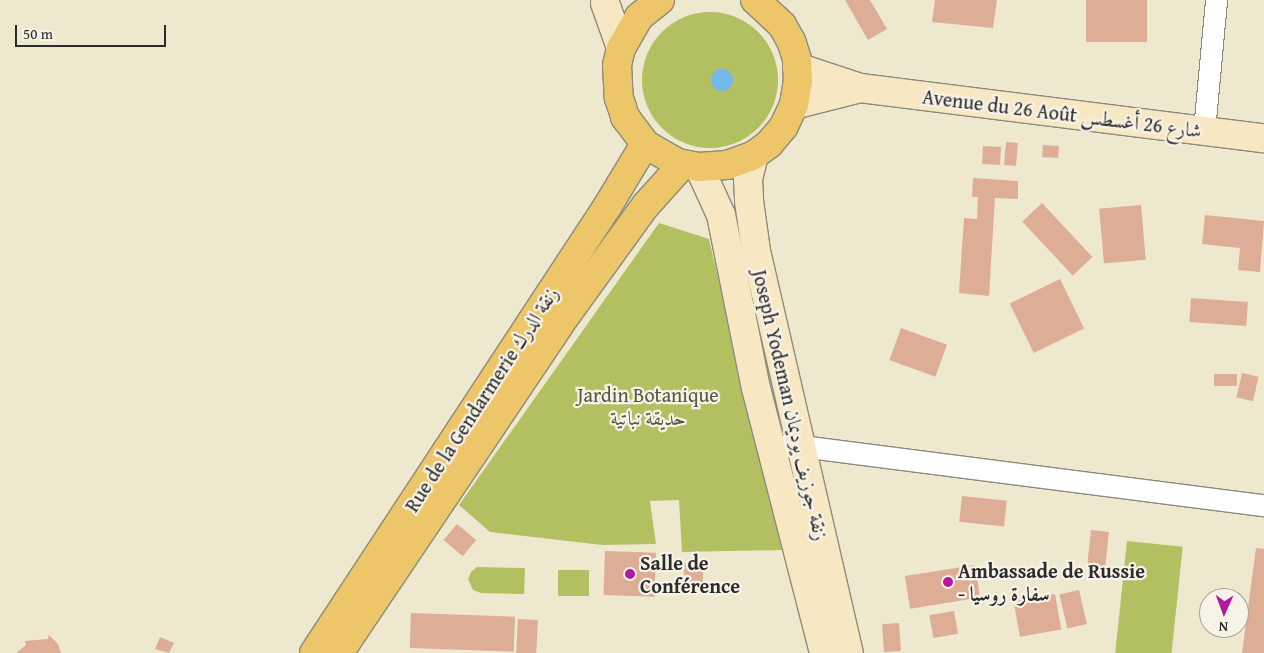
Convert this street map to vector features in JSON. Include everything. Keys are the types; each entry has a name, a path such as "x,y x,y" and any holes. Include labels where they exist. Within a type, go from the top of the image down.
{"main road":[{"path":"651,7 628,32 621,48 617,65 619,98 625,117 645,144 691,166 728,165 754,155 769,144 784,126 794,105 798,81 791,41 782,25 770,11 756,0"},
{"name":"Rue de la Gendarmerie زنقة الدرك","path":"314,653 607,207 645,144"},
{"name":"Rue de la Gendarmerie زنقة الدرك","path":"339,653 560,325 646,205 691,166"}],"street":[{"path":"1204,130 1216,0"},
{"path":"621,48 602,2 651,7"},
{"name":"Avenue du 26 Août شارع 26 أغسطس","path":"797,67 860,88 1264,138"},
{"name":"Avenue du 26 Août شارع 26 أغسطس","path":"794,105 860,88"},
{"name":"Joseph Yodeman زنقة جوزيف يوديمان","path":"754,155 748,179 756,251 849,653"},
{"name":"Joseph Yodeman زنقة جوزيف يوديمان","path":"691,166 722,215 756,388 773,446 786,509 824,653"},
{"path":"773,446 801,446 1264,505"}],"green space":[{"path":"710,12 736,17 758,32 773,54 778,80 773,106 758,128 736,143 710,148 684,143 662,128 647,106 642,80 647,54 662,32 684,17"},
{"name":"Jardin Botanique حديقة نباتية","path":"659,223 709,239 782,550 682,552 679,500 650,501 656,544 602,545 490,532 459,505"},
{"path":"1127,541 1183,547 1172,653 1115,653"},
{"path":"477,567 525,568 524,594 481,593 473,590 468,579 471,572"},
{"path":"558,570 589,570 589,596 558,596"}],"water":[{"path":"722,69 730,72 733,80 730,88 722,91 714,88 711,80 714,72"}],"building":[{"path":"845,0 870,0 887,29 868,40"},
{"path":"935,0 997,0 993,28 932,22"},
{"path":"1086,0 1147,0 1147,42 1086,42"},
{"path":"1006,142 1018,143 1016,166 1004,165"},
{"path":"1043,145 1059,146 1058,158 1042,157"},
{"path":"983,146 1001,147 1000,165 982,164"},
{"path":"973,178 1018,181 1018,199 995,198 989,296 959,293 964,218 977,219 978,197 972,197"},
{"path":"1042,203 1092,257 1073,276 1022,221"},
{"path":"1141,205 1146,260 1104,263 1099,209"},
{"path":"1205,215 1264,221 1260,272 1238,270 1240,248 1202,244"},
{"path":"1060,279 1084,328 1034,353 1010,304"},
{"path":"1191,298 1248,302 1246,326 1189,322"},
{"path":"901,328 947,345 935,377 889,360"},
{"path":"1242,373 1259,377 1253,401 1236,397"},
{"path":"1214,374 1237,374 1237,386 1214,386"},
{"path":"962,496 1007,501 1004,527 959,522"},
{"path":"457,524 476,540 463,556 444,540"},
{"path":"1091,530 1109,532 1105,567 1087,565"},
{"path":"1256,548 1264,549 1264,653 1242,653 1244,638 1249,638 1249,600"},
{"name":"Salle de Conférence","path":"605,551 656,553 654,597 603,595"},
{"path":"684,563 703,563 703,590 684,590"},
{"path":"975,565 980,598 910,609 905,576"},
{"path":"1079,590 1087,624 1067,629 1060,594"},
{"path":"1055,594 1061,629 1020,637 1014,601"},
{"path":"954,611 958,634 933,638 929,615"},
{"path":"411,613 515,617 514,652 410,648"},
{"path":"518,619 538,620 536,653 516,653"},
{"path":"899,623 901,651 884,652 882,624"},
{"path":"49,635 58,644 61,653 16,653 26,645 25,641 48,639"},
{"path":"160,637 174,643 169,653 155,649"}],"place":[{"name":"Salle de Conférence","path":"630,574"},
{"name":"Ambassade de Russie - سفارة روسيا","path":"948,582"}]}
